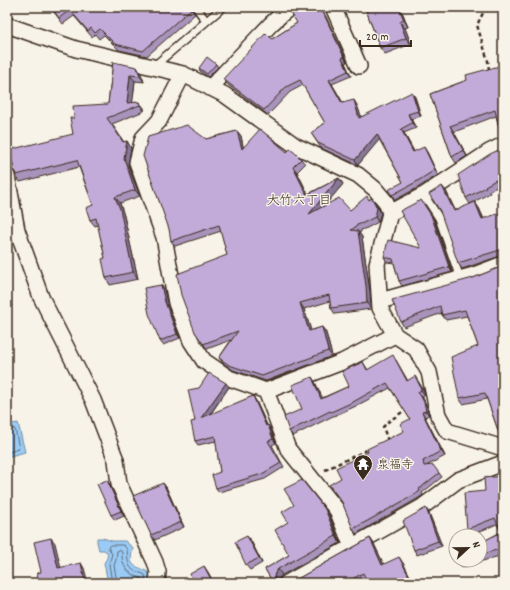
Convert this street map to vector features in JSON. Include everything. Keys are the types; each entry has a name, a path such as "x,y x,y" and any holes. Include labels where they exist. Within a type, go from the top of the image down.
{"street":[{"path":"210,88 282,13 291,7"},
{"path":"333,7 359,66"},
{"path":"7,25 76,49 183,74 225,95 296,146 358,175 376,188 386,202 390,213 377,264 380,308 394,335 416,349 429,372 438,415 448,431 503,448"},
{"path":"183,74 159,121 143,138 137,162 164,237 176,303 191,341 204,361 228,378 266,391 342,362 394,335"},
{"path":"390,213 424,195 489,152 503,145"},
{"path":"7,176 17,230 41,297 92,400 116,460 119,484 155,562 158,572 156,583"},
{"path":"380,301 503,264"},
{"path":"266,391 288,449 337,510 352,547"},
{"path":"289,583 422,508 458,480 503,463"}],"lane":[{"path":"196,7 206,21"},
{"path":"153,67 223,7"},
{"path":"424,195 439,218 460,278"}],"path":[{"path":"486,7 477,25 488,61 489,73"},
{"path":"390,447 383,427 412,405 434,394"},
{"path":"381,444 388,440"},
{"path":"311,478 318,473 374,447"}],"water":[{"path":"18,423 25,452 7,457 7,425"},
{"path":"97,538 112,541 125,541 133,548 131,555 132,563 149,573 151,583 108,583 104,563 108,553 104,550 99,550"}],"building":[{"path":"51,7 190,7 191,9 143,51 115,44 100,29 95,33 91,28 88,31 70,10 59,18"},
{"path":"294,7 318,7 321,11 322,10 344,57 342,58 348,71 329,80 342,103 354,100 359,118 412,92 418,111 408,114 412,123 401,129 413,152 424,147 435,170 392,195 388,190 403,182 377,134 355,160 318,143 311,133 325,123 300,80 286,87 264,110 223,79 266,33 272,39 297,23 290,11"},
{"path":"365,7 399,8 404,20 400,22 406,38 380,48"},
{"path":"207,57 216,64 207,74 199,68"},
{"path":"113,62 137,67 140,76 130,75 127,103 139,102 140,105 107,118 123,142 127,141 124,158 135,190 115,197 120,209 133,272 106,278 102,259 105,258 96,218 90,220 86,208 93,205 77,160 16,175 9,150 73,134 70,118 74,118 73,106 108,104"},
{"path":"503,65 503,132 500,131 495,110 450,126 463,150 452,157 430,94 467,80 466,75"},
{"path":"187,125 206,139 237,131 242,149 260,129 287,152 290,149 301,159 293,167 307,195 339,178 309,214 339,198 350,210 367,196 369,200 372,198 377,208 375,217 357,225 351,230 358,231 367,303 331,308 329,295 300,303 309,331 322,327 328,351 262,376 229,365 219,358 238,331 203,344 195,332 181,295 177,274 227,255 219,225 171,241 169,229 143,156 148,137"},
{"path":"503,148 503,176 466,198 458,175 490,154"},
{"path":"442,186 454,211 475,202 482,219 503,212 503,251 500,250 458,263 440,211 429,194"},
{"path":"421,200 431,215 449,267 399,281 393,259 384,257 388,240 421,248 400,211"},
{"path":"503,266 503,432 499,433 485,393 459,398 451,357 478,346 465,310 442,315 440,306 401,322 392,300 473,278"},
{"path":"161,285 165,302 177,334 160,341 149,314 144,288"},
{"path":"393,355 407,381 415,376 420,386 421,390 418,392 424,402 426,411 422,412 441,451 423,461 424,466 433,465 439,473 419,489 420,491 414,495 353,529 342,502 329,485 341,478 336,468 368,452 367,449 404,431 400,424 410,419 387,383 353,402 331,412 330,411 289,431 284,417 302,409 292,385 312,377 321,399 349,386 342,371 363,362 367,370"},
{"path":"209,373 226,383 201,418 253,396 266,426 268,425 273,439 268,441 281,463 262,474 216,488 212,475 220,472 215,436 195,441 191,422 195,421 188,390 199,388"},
{"path":"503,476 503,548 488,553 488,539 501,532 495,518 467,528 464,493 485,491 484,478"},
{"path":"107,480 121,511 111,515 97,484"},
{"path":"302,480 325,509 336,536 278,569 274,577 276,583 273,583 265,569 289,555 275,530 288,522 282,512 294,505 284,489"},
{"path":"163,483 181,522 151,535 133,496"},
{"path":"426,508 438,541 414,550 403,521"},
{"path":"247,536 259,558 246,565 235,542"},
{"path":"51,538 58,568 81,563 85,582 39,583 37,573 41,572 34,542"},
{"path":"370,538 382,565 399,557 409,576 395,583 388,583 386,580 381,583 368,583 363,573 345,583 290,583"},
{"path":"204,566 213,583 194,583 190,574"},
{"path":"221,579 223,583 213,583"}],"place":[{"name":"泉福寺","path":"363,481"}],"district":[{"name":"大竹六丁目","path":"299,199"}]}
